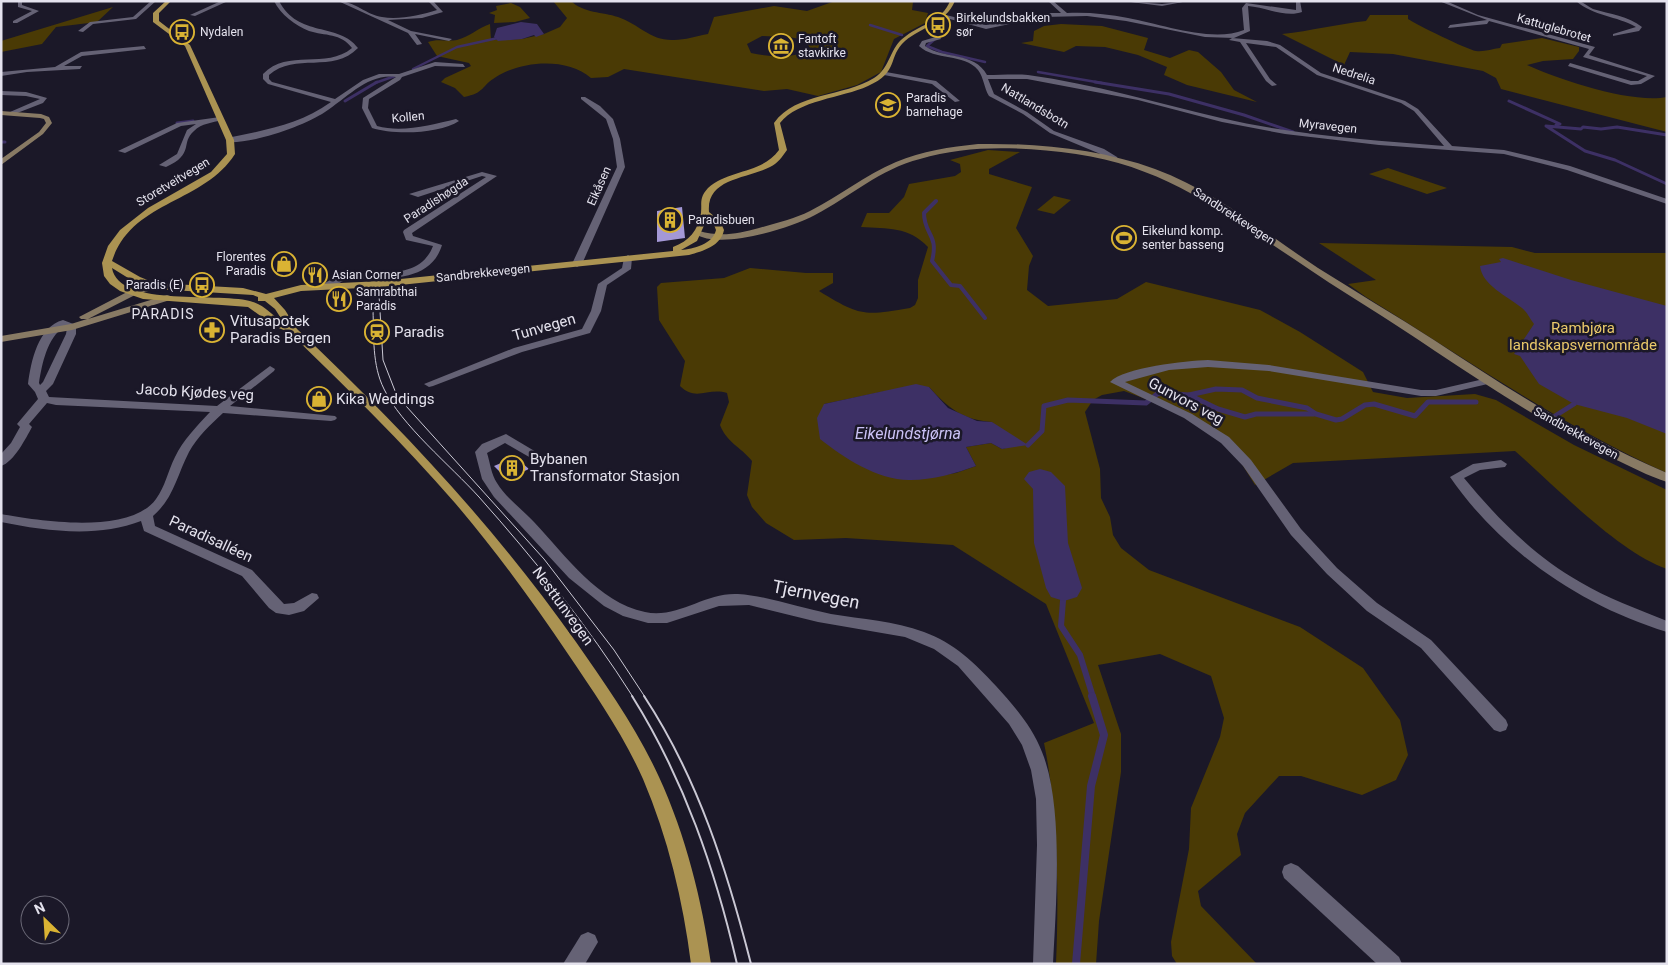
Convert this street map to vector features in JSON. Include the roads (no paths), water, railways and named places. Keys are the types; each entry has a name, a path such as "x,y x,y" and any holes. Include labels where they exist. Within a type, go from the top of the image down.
{"main road":[{"path":"169,1 156,13 156,22 187,45 230,140"},
{"path":"659,255 689,244 699,234 705,213 704,201 712,188 770,164 779,157 783,150 777,123 783,114 859,88 886,74 902,41 948,12 953,1"},
{"name":"Storetveitvegen","path":"108,262 115,242 124,230 156,207 207,179 225,164 232,149 230,140"},
{"path":"659,255 701,249 718,235 718,224 705,213"},
{"name":"Sandbrekkevegen","path":"251,304 288,290 381,284 659,255"},
{"path":"108,262 124,273 156,286 233,291 266,297"},
{"path":"108,262 108,275 115,284 129,292 143,296 251,304"},
{"name":"Nesttunvegen","path":"266,297 289,322 293,330 394,430 470,513 553,620 607,698 640,754 670,830 691,905 701,964"},
{"name":"Nesttunvegen","path":"251,304 280,325 293,330"}],"street":[{"path":"14,22 36,11 20,6 20,1"},
{"path":"81,31 92,24 134,18 154,1"},
{"path":"193,15 226,1"},
{"path":"276,1 284,12 310,29 338,35 348,40 355,48 341,57 325,61 294,61 275,64 266,74 266,80 289,89 336,101"},
{"path":"340,1 410,32 449,38"},
{"path":"382,19 422,16 441,11 432,1"},
{"path":"1050,1 1065,14"},
{"path":"1125,1 1162,5 1186,1"},
{"name":"Nedrelia","path":"1215,36 1234,36 1247,31 1244,8 1246,4 1262,5 1282,11 1299,12 1298,1"},
{"name":"Kattuglebrotet","path":"1441,1 1458,10 1593,48 1585,56 1652,76 1640,83 1631,84 1570,65"},
{"path":"1578,1 1589,10 1629,21 1639,27 1638,30 1615,35"},
{"name":"Nedrelia","path":"942,16 982,27 1008,24 1043,15 1104,16 1278,46 1319,74 1403,102 1416,110 1449,147"},
{"name":"Kattuglebrotet","path":"1450,27 1495,21"},
{"path":"410,32 420,44"},
{"name":"Nattlandsbotn","path":"939,38 924,42 922,46 934,52 972,63 979,68 991,95 1025,113 1052,132 1093,148 1114,159"},
{"path":"1242,41 1268,80 1274,85"},
{"path":"58,68 81,54 144,48"},
{"name":"Kollen","path":"230,140 283,130 324,111 372,76 386,74 399,76 435,64 463,66"},
{"path":"1,74 80,67"},
{"path":"886,74 934,82 942,86 957,102"},
{"name":"Kollen","path":"399,76 398,79 366,98 365,108 372,125 382,130 396,130 456,122"},
{"name":"Myravegen","path":"984,77 1027,77 1138,98 1222,120 1285,132 1379,143 1493,150 1536,159 1592,175 1667,202"},
{"path":"1,93 26,94 44,98 41,102 12,113"},
{"name":"Eikåsen","path":"578,264 621,167 619,150 609,118 604,112 583,98"},
{"path":"1,113 41,116 47,118 49,122 41,133 1,164"},
{"name":"Storetveitvegen","path":"122,151 179,124 220,119"},
{"name":"Storetveitvegen","path":"163,165 173,161 183,151 190,130 208,121"},
{"name":"Sandbrekkevegen","path":"699,234 740,237 805,217 896,164 940,151 981,146 1021,147 1069,151 1114,159 1149,169 1201,193 1306,264 1488,381 1580,437 1667,478"},
{"name":"Paradishøgda","path":"327,286 337,278 356,276 392,277 407,274 423,266 431,258 438,245 409,238 407,232 493,176 482,174 418,195 413,194"},
{"name":"Tunvegen","path":"429,384 518,350 586,331 596,310 603,284 626,269 628,258"},
{"path":"1,339 50,331 68,325 129,292 156,286"},
{"path":"87,322 143,296 156,286"},
{"path":"1,332 87,322 167,298"},
{"path":"26,427 23,424 48,384 68,325"},
{"path":"42,394 33,384 33,376 50,331"},
{"name":"Gunvors veg","path":"1488,381 1436,393 1420,393 1249,366 1196,364 1151,370 1114,382 1188,416 1235,449 1296,532 1332,572 1372,607 1426,644 1500,725"},
{"name":"Paradisalléen","path":"1,518 43,524 89,524 122,523 146,515 163,498 179,458 214,414 270,368"},
{"name":"Jacob Kjødes veg","path":"42,394 56,402 89,403 214,414 331,418"},
{"path":"1,462 16,445 26,427 56,402"},
{"name":"Tjernvegen","path":"547,462 506,438 486,447 481,452 490,482 568,571 587,587 616,605 643,616 664,618 715,601 738,599 828,619 887,628 915,635 941,646 982,680 1011,714 1029,740 1040,772 1045,805 1047,865 1047,914 1043,964"},
{"path":"1501,464 1477,467 1456,477 1516,540 1562,578 1581,589 1667,627"},
{"name":"Paradisalléen","path":"146,515 150,528 248,573 258,581 271,604 277,608 284,611 294,610 312,598"},
{"path":"1291,872 1392,964"},
{"path":"573,964 588,942"}],"water":[{"path":"521,22 537,24 544,34 536,37 534,35 522,39 498,41 494,37 497,28"},
{"path":"1503,258 1571,280 1667,306 1667,434 1627,418 1574,404 1539,384 1520,356 1514,354 1534,324 1524,310 1496,290 1485,279 1480,266 1501,262 1499,259"},
{"name":"Eikelundstjørna","path":"916,384 929,387 948,408 977,421 992,422 1028,445 1002,449 991,443 966,447 976,466 944,476 911,480 887,477 874,472 851,461 820,439 817,418 824,404"}],"waterway":[{"path":"870,25 902,35"},
{"path":"413,69 457,47 498,38"},
{"path":"935,39 927,46 942,52 985,62"},
{"path":"1038,72 1102,83"},
{"path":"376,83 395,76"},
{"path":"1095,82 1169,94 1244,115 1293,132"},
{"path":"345,101 376,83"},
{"path":"1509,101 1560,124 1556,125"},
{"path":"177,123 193,121"},
{"path":"1667,135 1617,127 1601,129 1583,127 1581,129 1546,126 1585,151 1615,160 1667,184"},
{"path":"936,201 924,213 926,226 934,245 932,261 951,285 960,286 985,318"},
{"path":"1189,395 1216,389 1242,390 1257,398 1307,408 1316,414 1336,420 1342,419 1365,405 1374,404 1415,416 1428,402 1476,402"},
{"path":"1028,445 1042,431 1044,406 1068,400 1146,403 1157,394 1189,395"},
{"path":"1189,395 1218,409 1245,417 1256,414 1314,414"},
{"path":"1555,416 1574,404"},
{"path":"1040,479 1049,486 1051,543 1064,588"},
{"path":"1064,588 1061,626 1080,655 1093,697"},
{"path":"1076,964 1091,786 1104,735 1092,696"}],"tram line":[{"path":"379,295 383,360 397,396 544,559 614,650 645,697"},
{"path":"373,311 374,351 377,370 392,403 414,431 479,497 540,569 598,645 633,697"},
{"path":"632,696 651,727 696,826 719,894 737,964"},
{"path":"644,696 680,759 709,826 732,894 751,964"}],"place":[{"name":"Birkelundsbakken sør","path":"938,25"},
{"name":"Nydalen","path":"182,32"},
{"name":"Fantoft stavkirke","path":"781,46"},
{"name":"Paradis barnehage","path":"888,105"},
{"name":"Paradisbuen","path":"670,220"},
{"name":"Eikelund komp. senter basseng","path":"1124,238"},
{"name":"Florentes Paradis","path":"284,264"},
{"name":"Asian Corner","path":"315,275"},
{"name":"Paradis (E)","path":"202,285"},
{"name":"Samrabthai Paradis","path":"339,299"},
{"name":"Vitusapotek Paradis Bergen","path":"212,330"},
{"name":"Paradis","path":"377,332"},
{"name":"Kika Weddings","path":"319,399"},
{"name":"Bybanen Transformator Stasjon","path":"512,468"}],"district":[{"name":"PARADIS","path":"163,314"}],"park label":[{"name":"Rambjøra landskapsvernområde","path":"1583,336"}]}
